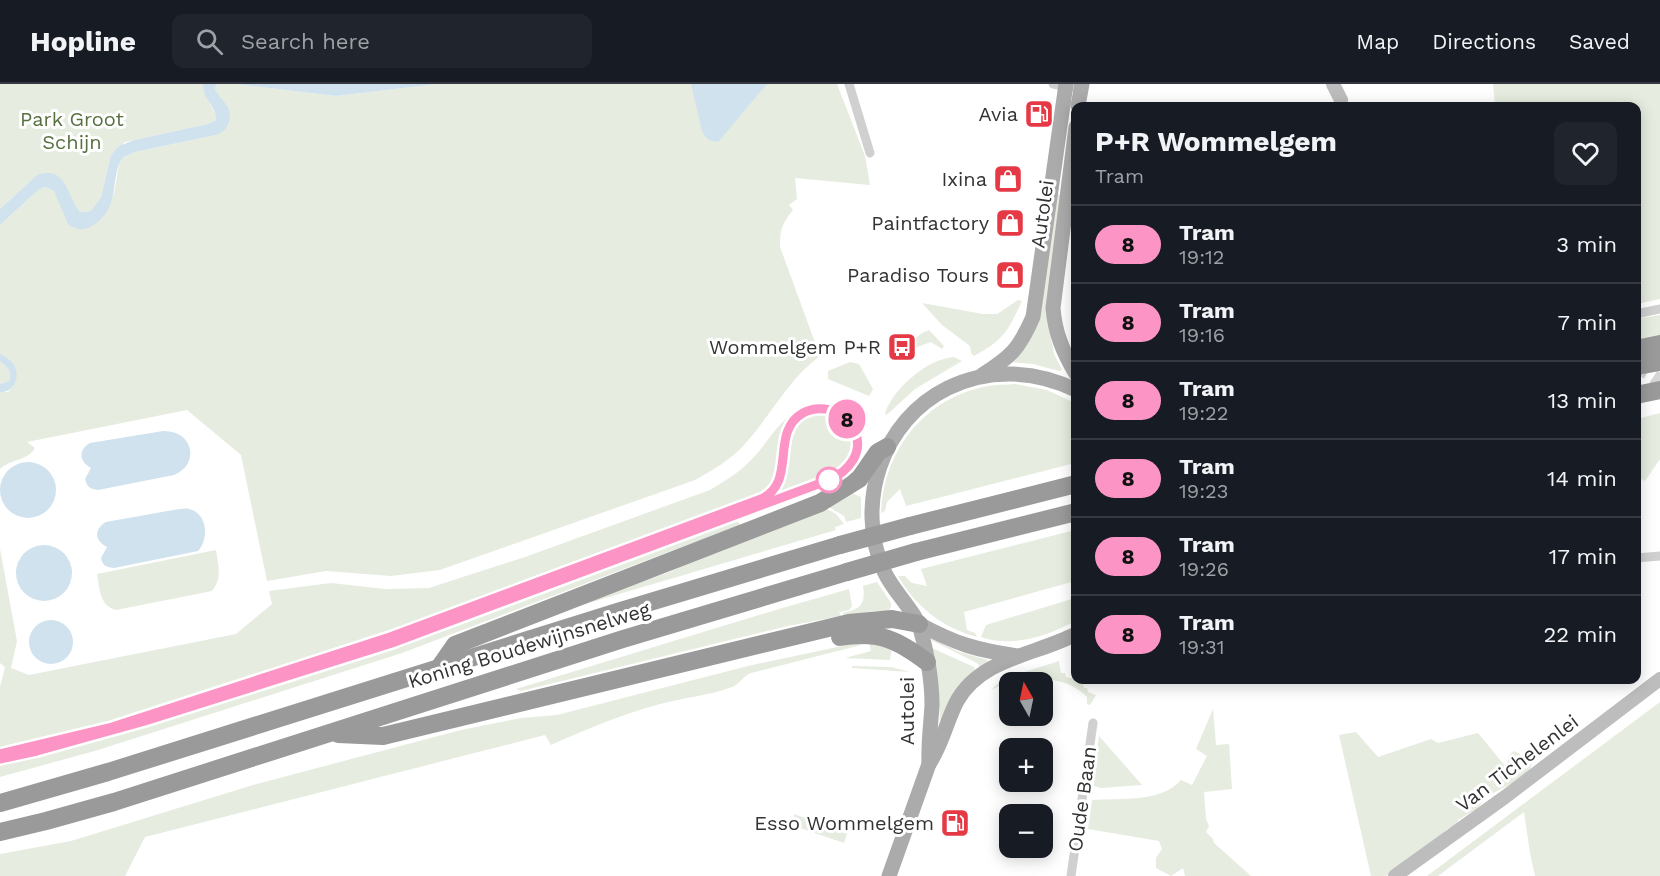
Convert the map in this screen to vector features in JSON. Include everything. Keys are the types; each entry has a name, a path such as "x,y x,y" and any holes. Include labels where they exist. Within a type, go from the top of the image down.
{"highway":[{"path":"1641,347 1660,344"},
{"path":"1641,365 1660,362"},
{"path":"1641,394 1660,390"},
{"path":"439,668 454,645 831,498 859,479 878,452 887,447"},
{"name":"Koning Boudewijnsnelweg","path":"0,803 97,776 617,612 840,545 1071,485"},
{"name":"Koning Boudewijnsnelweg","path":"0,832 114,802 623,639 847,572 916,552 1071,513"},
{"path":"324,734 384,736 849,623 892,619 919,624"},
{"path":"804,634 827,640 858,634 876,635 899,643 927,662"}],"main road":[{"name":"Autolei","path":"1070,85 1076,102"},
{"name":"Autolei","path":"981,376 1013,353 1023,339 1033,317 1070,85"},
{"name":"Autolei","path":"1071,180 1053,308 1056,334 1071,365"},
{"name":"Autolei","path":"929,764 931,687 919,624 884,573 874,543 872,499 887,447 906,421 928,400 959,383 981,376 1014,373 1040,376 1071,388"},
{"name":"Autolei","path":"919,624 956,643 980,651 1020,656"},
{"name":"Autolei","path":"889,876 929,764 939,748 958,700 965,690 992,668 1071,636"}],"street":[{"path":"850,84 870,153"},
{"path":"1333,84 1341,102"},
{"path":"1641,313 1660,309"},
{"path":"1641,558 1660,556"},
{"name":"Van Tichelenlei","path":"1395,876 1505,798 1660,679"},
{"name":"Oude Baan","path":"1071,876 1093,723"}],"green space":[{"name":"Park Groot Schijn","path":"0,84 203,84 203,90 217,117 208,124 125,142 111,155 101,197 91,211 80,212 37,175 0,209"},
{"path":"217,84 236,84 336,96 437,84 837,84 865,156 870,185 795,178 797,199 789,205 793,210 782,227 780,241 780,247 820,356 798,376 739,450 695,480 440,570 391,576 326,571 267,581 241,455 187,410 27,442 35,448 32,452 0,469 0,392 8,392 16,376 13,366 0,353 0,225 38,190 45,187 54,191 93,225 104,214 110,203 123,157 135,152 216,135 227,105 217,94 215,88"},
{"path":"1493,84 1660,84 1660,299 1641,303 1641,102 1495,102"},
{"path":"1055,194 1060,195 1047,317 1054,354 1062,370 1059,371 1033,364 1011,362 1018,357 1028,343"},
{"path":"1018,300 1022,301 1004,334 974,356 970,346 942,325 922,303 983,314 997,314"},
{"path":"1660,315 1660,337 1641,341 1641,318"},
{"path":"929,330 944,346 942,349 931,342 909,350 906,344"},
{"path":"954,357 962,361 915,389 886,415 889,403 913,376 933,363"},
{"path":"0,361 7,367 10,374 9,381 0,384"},
{"path":"850,362 859,364 873,389 869,396 828,379 828,371"},
{"path":"1015,384 1047,390 1071,401 1071,464 906,506 900,489 887,502 885,511 881,513 890,468 899,448 912,430 945,402 965,392 991,385"},
{"path":"828,404 851,413 854,418 861,435 859,462 848,472 734,513 740,525 402,653 98,750 0,777 0,687 5,667 0,663 0,549 17,641 11,668 29,675 236,634 272,604 269,591 331,583 385,589 429,588 525,557 710,490 744,467 789,416 812,406"},
{"path":"1660,413 1660,459 1645,481 1641,479 1641,418"},
{"path":"852,493 861,497 861,518 846,522 844,516 829,507"},
{"path":"827,509 836,514 844,524 835,527 836,530 555,613 670,572 704,555"},
{"path":"1071,531 1071,582 964,612 967,630 975,633 977,637 953,628 931,614 913,597 898,576 905,576 912,583 927,586 921,569"},
{"path":"216,550 219,576 212,591 116,610 110,608 101,596 97,574"},
{"path":"877,582 891,603 888,611 844,616 843,613 858,608 862,602 863,586"},
{"path":"849,589 852,606 849,610 839,612 841,616 788,626 521,691 516,689 779,609"},
{"path":"1071,599 1071,623 1042,636 1017,641 993,640 981,637 986,625"},
{"path":"931,638 959,652 988,660 987,663 980,667 977,663"},
{"path":"866,641 878,641 892,647 890,660 845,658 871,651 869,643 751,673 732,687 632,712 551,745 545,735 145,837 125,876 0,876 0,854 71,841 253,785 461,730 521,718 557,715 752,665"},
{"path":"932,648 974,667 975,671 943,721 940,720 937,673"},
{"path":"1059,661 1061,673 1065,673 1066,677 1071,678 1071,684 1083,684 1088,692 1096,695 1090,705 1087,704 1087,697 1077,689 1054,680 1053,672 1025,672"},
{"path":"852,666 891,667 910,672 852,668"},
{"path":"1660,702 1660,876 1535,876 1524,812 1438,876 1427,876"},
{"path":"1213,709 1216,745 1229,744 1232,789 1204,792 1206,819 1209,826 1206,832 1214,843 1251,876 1185,876 1183,868 1171,876 1156,868 1156,858 1162,849 1159,841 1088,829 1092,800 1151,796 1163,793 1181,780 1192,785 1207,756 1196,749"},
{"path":"1356,732 1378,757 1431,739 1438,743 1478,733 1506,767 1510,754 1514,751 1527,758 1532,764 1520,779 1486,797 1478,808 1458,820 1457,826 1447,829 1441,836 1386,876 1371,876 1339,735"},
{"path":"1099,736 1142,785 1101,788 1094,786"},
{"path":"794,814 847,834 844,843 794,826"}],"water":[{"path":"203,84 217,84 215,88 218,95 230,113 227,127 216,135 135,152 123,157 107,212 90,227 78,229 68,224 54,191 45,187 38,190 0,225 0,209 37,175 47,173 60,178 80,212 91,211 101,197 111,155 119,146 134,140 208,124 216,120"},
{"path":"236,84 437,84 336,96"},
{"path":"691,84 767,84 719,141 714,141 709,140 702,131"},
{"path":"0,353 14,365 17,376 12,388 5,392 0,392 0,384 9,381 10,372 0,361"},
{"path":"163,431 173,432 187,442 190,456 183,470 174,475 98,490 88,486 85,479 91,468 82,459 82,452 90,443"},
{"path":"23,462 33,462 48,470 54,479 56,490 54,501 48,510 33,518 23,518 12,513 5,506 0,495 0,485 5,474 12,467"},
{"path":"179,509 195,512 203,521 204,540 198,551 114,568 104,564 101,558 107,547 97,535 99,528 106,522"},
{"path":"38,545 50,545 60,549 68,557 72,573 68,589 60,597 50,601 38,601 28,597 20,589 16,579 16,567 20,557 28,549"},
{"path":"51,620 59,621 67,626 72,634 72,650 67,658 59,663 51,664 43,663 35,658 30,650 29,642 30,634 35,626 43,621"}],"tunnel":[{"path":"1641,368 1660,381"}],"tram line":[{"name":"8","path":"0,754 112,727 390,637 761,499 774,491 779,482 785,439 791,423 798,416 811,410 824,408 840,414 848,420 855,432 857,447 853,462 844,473 829,480 425,632 145,721 0,759"},
{"path":"0,754 112,727 390,637 761,499 773,491 779,479 790,426 798,417 811,410 826,408 839,412 849,421 855,432 857,445 853,458 844,470 829,480 409,637 161,716 90,737 0,759"}],"place":[{"name":"Avia","path":"1039,114"},
{"name":"Ixina","path":"1008,179"},
{"name":"Paintfactory","path":"1010,223"},
{"name":"Paradiso Tours","path":"1010,275"},
{"name":"Wommelgem P+R","path":"902,347"},
{"name":"Esso Wommelgem","path":"955,823"}]}
